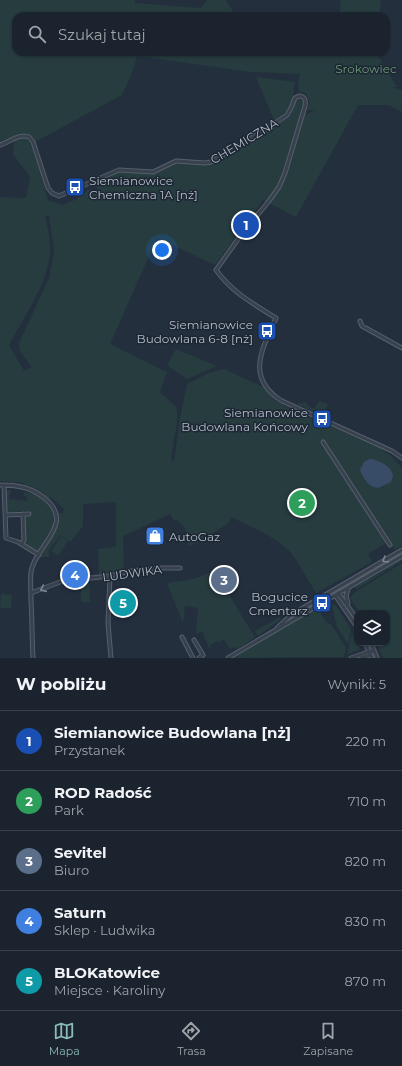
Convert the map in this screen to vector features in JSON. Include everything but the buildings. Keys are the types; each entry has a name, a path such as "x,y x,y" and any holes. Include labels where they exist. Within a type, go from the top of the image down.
{"street":[{"name":"CHEMICZNA","path":"0,144 22,135 29,137 33,142 48,188 54,195 60,196 119,170 153,172 175,162 211,162 287,115 296,96 301,96 304,98 305,102 285,173 279,187 216,270 234,291 276,318 262,350 259,362 262,381 268,390 282,401 379,444 402,458"},
{"path":"360,321 362,326 402,348"},
{"path":"323,442 390,545"},
{"path":"6,538 2,485 28,488 42,496 54,507 56,515 55,526 31,571 34,658"},
{"path":"22,544 24,540 23,514"},
{"path":"5,515 29,514"},
{"path":"1,537 22,544 39,555"},
{"path":"269,634 291,615 335,591 402,550"},
{"path":"228,658 400,557 396,554"},
{"name":"LUDWIKA","path":"31,593 60,582 110,576 130,571 180,568"},
{"path":"110,576 108,623 111,658"},
{"path":"349,588 346,598 351,610"},
{"path":"335,591 354,622"},
{"path":"337,594 354,614"},
{"path":"182,637 193,658"},
{"path":"194,640 203,655 201,658"},
{"path":"372,646 377,658"},
{"path":"361,658 370,655 374,651"},
{"path":"352,658 370,655"}],"green space":[{"path":"0,0 135,0 135,3 201,8 207,0 226,0 233,12 12,12 12,56 137,56 134,68 122,95 35,142 34,138 27,133 22,133 0,142"},
{"path":"341,0 381,0 380,12 340,12"},
{"name":"Srokowiec","path":"137,56 378,56 397,87 392,87 402,90 402,112 389,105 358,105 296,217 263,200 215,265 157,238 110,344 167,372 160,392 177,408 177,422 171,459 174,462 180,418 187,384 209,373 224,369 263,387 275,400 292,410 383,449 382,451 390,455 402,468 402,546 395,550 390,543 386,543 368,554 372,562 316,593 293,555 280,543 264,533 231,517 229,523 197,543 188,546 185,528 177,520 174,521 170,514 123,536 124,570 99,576 98,549 116,547 116,502 83,504 83,526 70,542 61,535 49,550 49,557 40,557 57,527 59,513 63,513 64,509 50,497 48,499 44,496 45,494 29,485 28,487 23,483 0,481 0,197 26,198 30,177 13,154 14,141 25,136 28,140 32,147 48,200 62,205 77,200 78,196 87,190 98,190 95,184 118,172 155,173 174,164 212,164 283,120 292,111 297,100 301,100 303,102 299,118 315,110 307,110 309,101 306,94 299,91 298,85 300,74 251,72","holes":["49,215 54,251 49,278 19,343 20,351 32,367 24,371 9,345 34,301 48,266 50,245 45,216"]},
{"path":"256,77 295,82 289,108 281,116 274,120"},
{"path":"176,349 217,366 187,379 167,365"},
{"path":"319,401 328,404 323,416 297,404 299,402 303,404 304,402 314,409"},
{"path":"6,490 11,490 9,499 27,501 27,496 24,496 24,492 37,495 51,507 54,516 53,528 38,552 27,546 25,543 24,518 27,515 27,517 29,517 29,511 7,513"},
{"path":"61,536 68,541 58,556 51,551"},
{"path":"402,558 402,561 357,589 354,586 381,572"},
{"path":"402,563 402,658 383,658 377,646 390,646 390,610 358,610 350,598 354,593"},
{"path":"212,572 224,597 229,595 255,637 237,649 234,647 230,649 224,639 210,645 211,647 209,648 202,631 196,634 198,608 185,606 183,623 167,583 193,579"},
{"path":"89,580 90,602 81,602 81,581"},
{"path":"1,594 12,595 11,608 0,608"},
{"path":"330,603 336,606 351,629 348,644 337,627"},
{"path":"318,608 326,622 332,625 346,648 344,657 232,658"},
{"path":"280,617 281,619 258,636 255,631"},
{"path":"352,632 354,636 354,646 359,646 360,649 347,655"}],"water":[{"path":"370,459 381,462 390,469 393,475 391,482 378,488 367,482 360,470 364,462"}],"place":[{"name":"Siemianowice Chemiczna 1A [nż]","path":"75,187"},
{"name":"Siemianowice Budowlana [nż]","path":"246,225"},
{"name":"Siemianowice Budowlana 6-8 [nż]","path":"267,331"},
{"name":"Siemianowice Budowlana Końcowy","path":"322,419"},
{"name":"ROD Radość","path":"302,503"},
{"name":"AutoGaz","path":"155,536"},
{"name":"Saturn","path":"75,575"},
{"name":"Sevitel","path":"224,580"},
{"name":"BLOKatowice","path":"123,603"},
{"name":"Bogucice Cmentarz","path":"322,603"}]}
